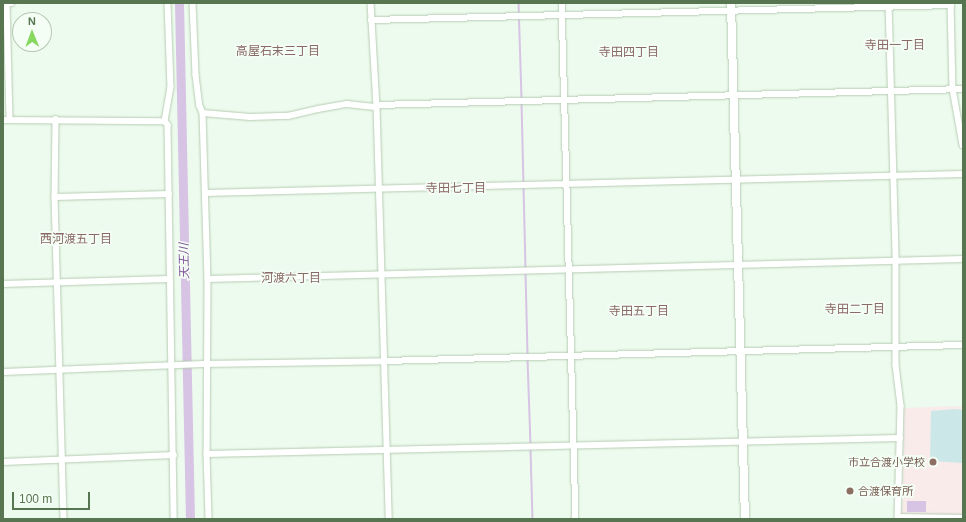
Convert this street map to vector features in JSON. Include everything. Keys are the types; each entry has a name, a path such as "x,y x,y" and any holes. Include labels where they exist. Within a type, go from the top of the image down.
{"street":[{"path":"168,3 171,87 165,121 168,125 169,279 175,365 174,519"},
{"path":"193,3 196,75 200,106 204,113 208,279 205,364 209,519"},
{"path":"371,3 380,190 389,519"},
{"path":"562,3 576,519"},
{"path":"7,4 6,58 10,120"},
{"path":"371,20 522,17 731,7 951,4 952,89 963,145"},
{"path":"889,5 896,260 896,365 901,406 899,518 963,518"},
{"path":"731,7 745,519"},
{"path":"204,113 250,117 288,116 347,104 377,106 515,100 564,100 963,89"},
{"path":"3,120 56,119 165,121"},
{"path":"56,119 55,197 59,282 64,519"},
{"path":"205,193 380,190 963,174"},
{"path":"55,197 169,194"},
{"path":"208,279 963,259"},
{"path":"3,284 169,279"},
{"path":"3,372 205,364 385,361 963,345"},
{"path":"207,454 900,438"},
{"path":"3,462 174,455"}],"shaded area":[{"name":"市立合渡小学校","path":"963,407 963,516 902,516 904,408"},
{"path":"955,409 963,410 963,463 930,461 931,411"},
{"path":"907,501 926,501 926,512 907,512"}],"waterway":[{"name":"天王川","path":"179,3 190,519"},
{"path":"519,3 522,99"},
{"path":"522,103 524,183"},
{"path":"524,187 526,269"},
{"path":"526,273 528,355"},
{"path":"528,359 531,445"},
{"path":"531,449 533,519"}],"place":[{"name":"市立合渡小学校","path":"933,462"},
{"name":"合渡保育所","path":"850,491"}],"district":[{"name":"寺田一丁目","path":"895,46"},
{"name":"高屋石末三丁目","path":"278,52"},
{"name":"寺田四丁目","path":"629,53"},
{"name":"寺田七丁目","path":"456,189"},
{"name":"西河渡五丁目","path":"76,240"},
{"name":"河渡六丁目","path":"291,279"},
{"name":"寺田二丁目","path":"855,310"},
{"name":"寺田五丁目","path":"639,312"}]}
